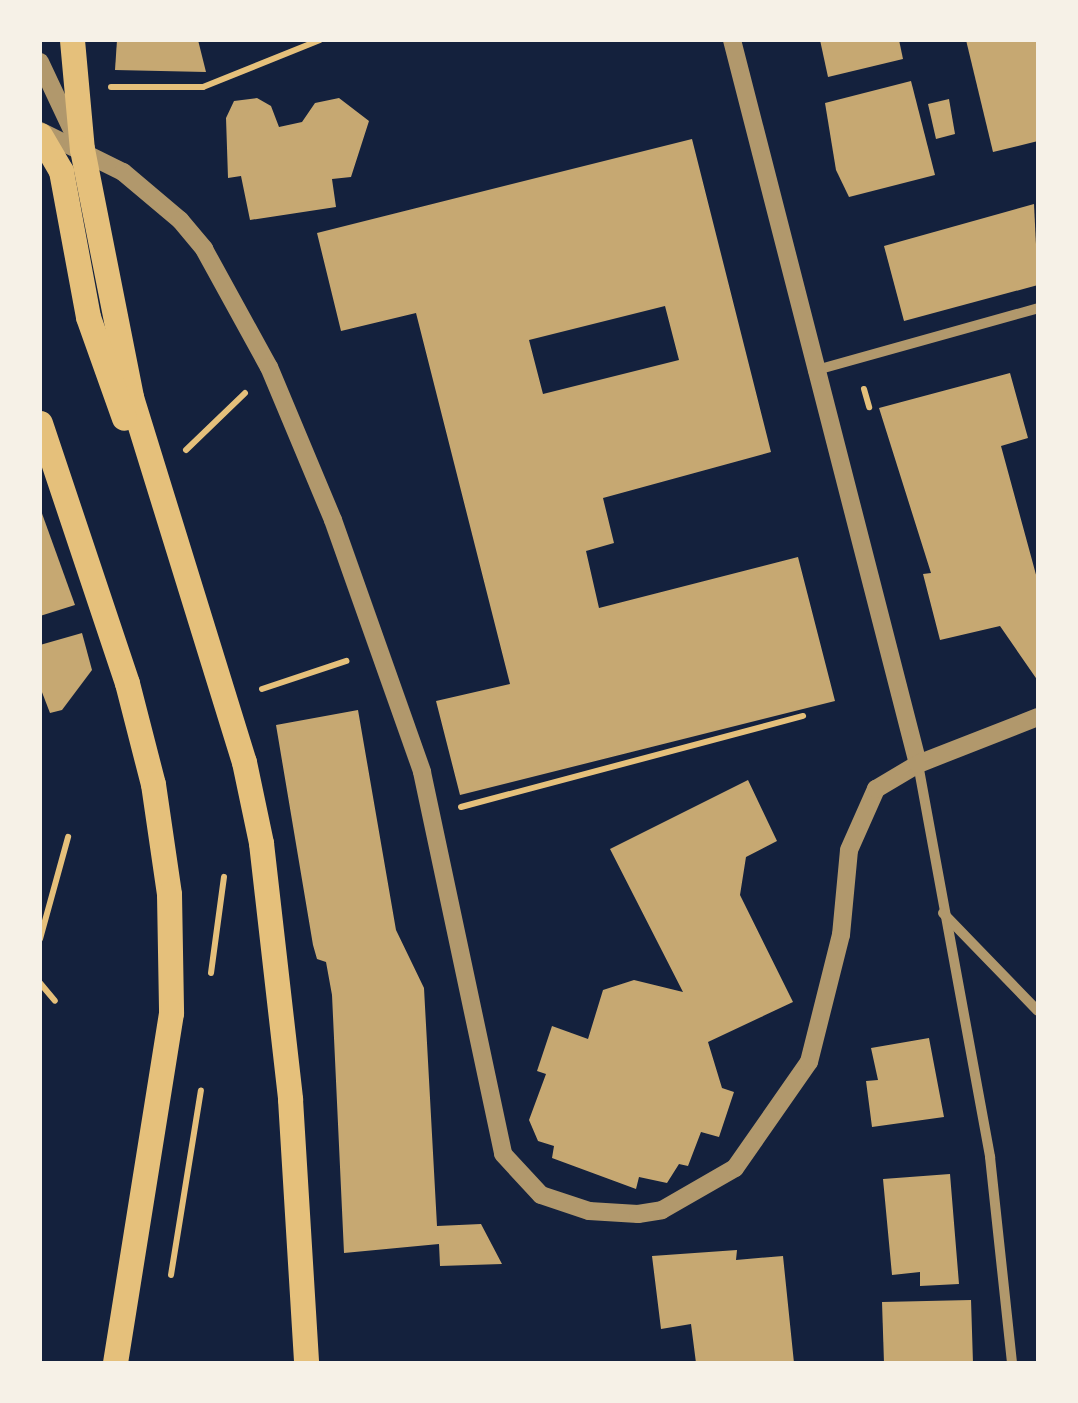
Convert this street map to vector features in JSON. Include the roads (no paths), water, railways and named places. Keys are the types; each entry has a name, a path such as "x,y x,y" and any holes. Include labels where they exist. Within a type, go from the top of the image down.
{"main road":[{"path":"72,40 82,150 131,397 244,762 261,843 290,1099 306,1363"},
{"path":"40,133 61,171 102,368 169,524"},
{"path":"40,423 127,683 153,784 169,894 170,1013 114,1363"}],"street":[{"path":"732,40 812,371 918,764 990,1158 1012,1363"},
{"path":"40,62 82,150"},
{"path":"40,133 123,172 180,220 204,250 269,368 334,520 422,772 454,906 503,1154 541,1195 589,1212 662,1210 735,1168 809,1062 841,935 849,850 876,789 918,764 1038,717"},
{"path":"812,371 1038,308"},
{"path":"942,912 1038,1011"}]}
